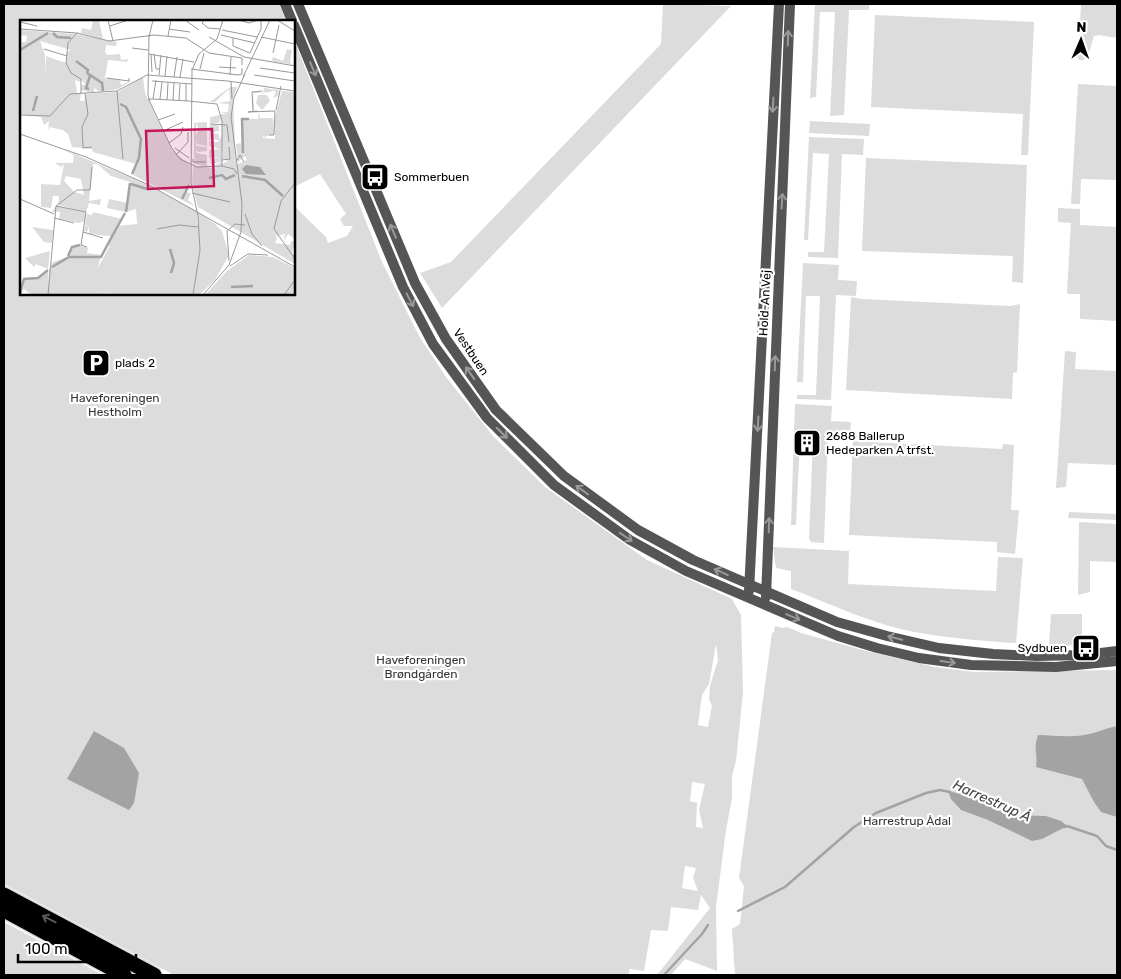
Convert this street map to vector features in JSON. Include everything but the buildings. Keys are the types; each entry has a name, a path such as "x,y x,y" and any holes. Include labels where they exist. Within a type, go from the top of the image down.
{"highway":[{"path":"4,895 154,975"},
{"path":"4,910 124,975"}],"street":[{"name":"Vestbuen","path":"285,4 292,20"},
{"name":"Vestbuen","path":"298,4 415,283 446,339 496,410 564,476 638,530 693,560 766,592"},
{"name":"Hold-An Vej","path":"749,597 779,4"},
{"name":"Hold-An Vej","path":"765,604 790,4"},
{"name":"Vestbuen","path":"295,28 403,287 434,344 487,418 554,486 630,540 686,571 749,597"},
{"path":"766,592 837,622 939,648 993,654 1037,656 1084,655 1117,650"},
{"path":"749,597 838,636 919,658 971,666 1027,667 1056,667 1117,661"}],"green space":[{"path":"4,4 279,4 286,20 20,20 20,295 295,295 295,207 326,237 328,243 347,236 353,226 344,226 340,219 346,214 320,174 295,186 295,43 382,262 419,336 446,377 493,436 545,487 647,560 732,599 741,615 743,692 736,761 732,776 732,798 716,907 717,971 685,959 671,975 657,975 710,908 701,895 698,910 671,907 668,931 651,930 644,971 630,969 628,975 174,975 4,884","holes":["716,644 718,660 710,686 709,699 712,706 708,727 698,725 702,695 709,684","692,782 705,784 699,810 703,828 696,827 697,803 690,801","685,866 696,868 693,878 698,891 682,888"]},
{"path":"663,4 731,6 442,308 420,273 451,262 661,44"},
{"path":"815,4 869,4 869,10 849,10 844,115 830,116 835,12 820,12 816,97 810,98"},
{"path":"1081,4 1117,4 1117,38 1094,36 1088,56 1082,61 1078,59"},
{"path":"875,15 1034,22 1028,155 1021,155 1023,114 871,107"},
{"path":"1078,84 1117,86 1117,180 1081,179 1080,204 1071,204"},
{"path":"810,121 870,124 869,136 809,133"},
{"path":"809,137 864,139 863,155 842,154 838,258 808,257 808,252 824,252 829,154 813,153 808,240 804,240"},
{"path":"866,158 1027,165 1023,283 1012,282 1013,256 862,251"},
{"path":"1058,208 1080,209 1080,225 1117,227 1117,321 1080,319 1080,294 1068,294 1067,292 1071,223 1058,222"},
{"path":"803,263 839,265 838,280 857,281 856,296 836,295 831,400 797,399 797,395 816,395 820,296 806,296 803,382 797,382"},
{"path":"851,297 1010,306 1020,304 1017,372 1013,373 1012,399 846,390"},
{"path":"1065,351 1076,352 1075,369 1117,371 1117,465 1068,463 1066,487 1056,488"},
{"path":"795,404 832,406 831,421 851,422 850,437 828,436 824,543 811,542 809,538 813,439 800,439 796,525 791,525"},
{"path":"853,441 1002,449 1003,444 1014,445 1011,510 1019,510 1015,554 997,552 997,542 849,535"},
{"path":"1069,512 1117,514 1117,520 1068,518"},
{"path":"1079,522 1117,524 1117,562 1090,561 1090,592 1078,595"},
{"path":"773,547 849,551 848,584 996,591 998,557 1023,558 1016,643 914,632 867,619 836,607 791,589 791,571 776,568"},
{"path":"1051,614 1082,614 1082,645 1049,646"},
{"name":"Harrestrup Ådal","path":"775,626 787,627 801,633 870,652 935,667 975,672 1117,670 1117,975 735,975 732,929 740,924 744,886 739,878 772,633"},
{"path":"4,922 103,975 4,975"}],"shaded area":[{"path":"1117,726 1117,817 1101,812 1082,779 1036,767 1036,748 1038,735 1080,736"},
{"path":"94,731 124,748 139,773 134,803 129,810 67,779"},
{"path":"948,791 978,798 1007,815 1046,816 1061,821 1067,826 1042,839 1032,841 988,820 961,810 951,799"}],"waterway":[{"name":"Harrestrup Å","path":"738,911 785,887 854,827 876,813 926,793 940,790 950,792"},
{"name":"Harrestrup Å","path":"1064,827 1067,826 1097,836 1106,846 1117,850"},
{"name":"Harrestrup Å","path":"664,975 708,925"}],"place":[{"name":"Sommerbuen","path":"375,177"},
{"name":"plads 2","path":"96,363"},
{"name":"2688 Ballerup Hedeparken A trfst.","path":"807,443"},
{"name":"Sydbuen","path":"1086,648"}],"park label":[{"name":"Haveforeningen Hestholm","path":"115,405"},
{"name":"Haveforeningen Brøndgården","path":"421,667"}]}
